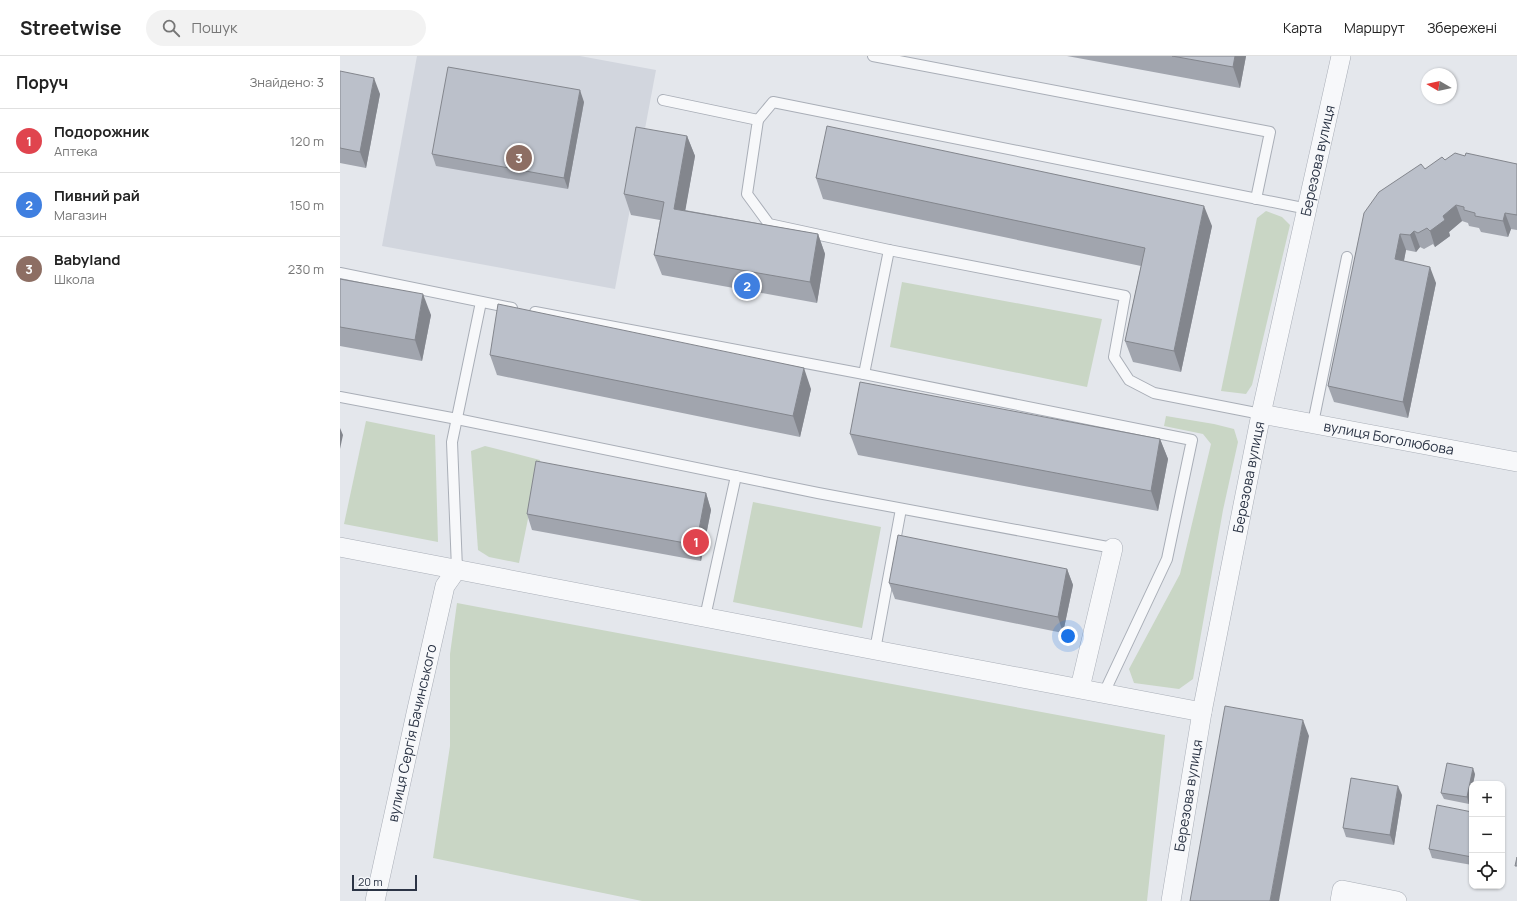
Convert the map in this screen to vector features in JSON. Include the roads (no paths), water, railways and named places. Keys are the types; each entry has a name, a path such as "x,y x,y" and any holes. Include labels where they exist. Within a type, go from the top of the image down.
{"street":[{"name":"Березова вулиця","path":"1171,901 1202,712 1261,414 1341,56"},
{"name":"вулиця Боголюбова","path":"1261,414 1517,462"},
{"path":"340,547 1202,712"},
{"path":"1080,688 1113,548"},
{"name":"вулиця Сергія Бачинського","path":"376,901 416,709 445,586 457,569"},
{"path":"1341,896 1397,901"}],"lane":[{"path":"873,56 1270,132 1256,199"},
{"path":"663,100 758,120"},
{"path":"1261,414 1154,392 1128,380 1114,356 1125,296 889,250 769,224 747,194 758,120 773,102 1308,209"},
{"path":"864,374 889,250"},
{"path":"1313,423 1347,257"},
{"path":"340,273 481,302 864,374 1192,440 1167,559 1104,693"},
{"path":"457,569 452,442 481,302"},
{"path":"340,397 457,419 901,509 1113,548"},
{"path":"705,617 736,476"},
{"path":"874,650 901,509"}],"place":[{"name":"Babyland","path":"519,158"},
{"name":"Пивний рай","path":"747,286"},
{"name":"Подорожник","path":"696,542"}]}
